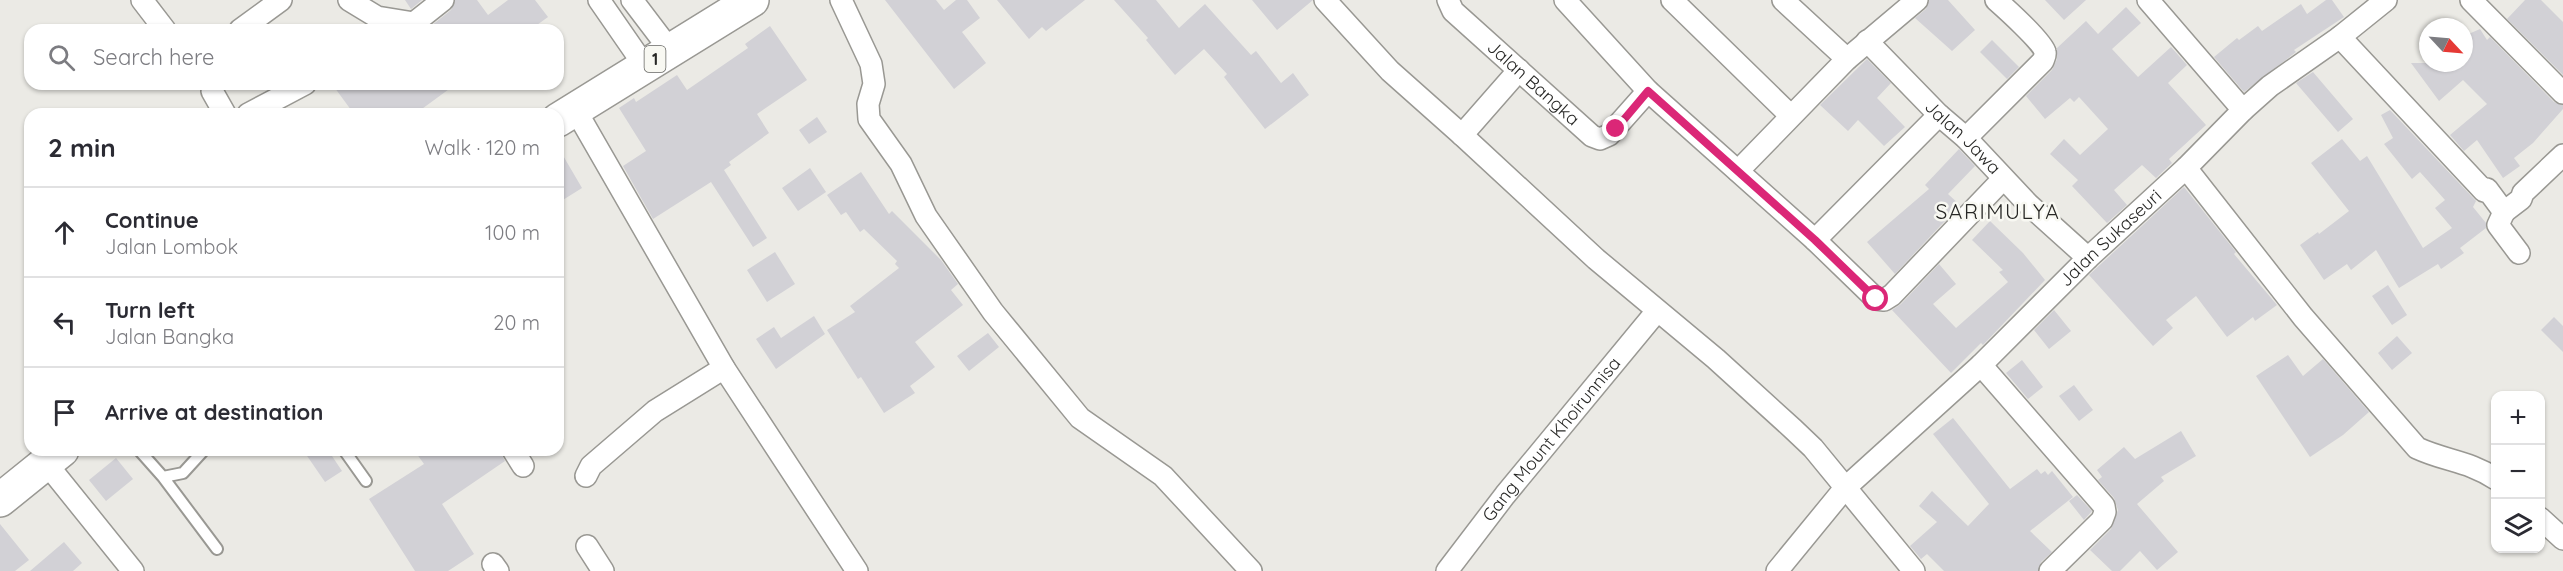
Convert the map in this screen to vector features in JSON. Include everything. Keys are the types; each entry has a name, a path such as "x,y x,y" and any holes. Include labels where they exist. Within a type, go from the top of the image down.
{"highway":[{"name":"1","path":"567,115 752,0"},
{"path":"0,500 54,456"}],"street":[{"path":"142,0 160,24"},
{"path":"248,24 281,0"},
{"path":"350,0 377,17 399,24"},
{"path":"412,24 443,0"},
{"path":"598,0 657,58"},
{"path":"632,0 657,58"},
{"path":"840,0 871,64 874,84 868,104 869,119 901,164 927,216 993,312 1080,418 1162,476 1251,571"},
{"path":"1325,0 1390,71 1555,222 1716,358 1813,448 1914,571"},
{"path":"1565,0 1648,91 1815,240 1876,299 1884,300 1901,286 2003,178"},
{"path":"1672,0 1791,115"},
{"path":"1783,0 1847,59"},
{"path":"1966,138 2043,61 2045,56 2039,42 1996,0"},
{"path":"2148,0 2242,110"},
{"name":"Jalan Sukaseuri","path":"1777,571 1845,488 1981,365 2088,258 2186,168 2242,110 2270,86 2340,37 2386,0"},
{"path":"2470,0 2563,93"},
{"path":"1738,171 1847,59 1908,3"},
{"name":"Jalan Bangka","path":"1455,4 1519,70 1592,135 1600,139 1609,135 1648,91"},
{"path":"2340,37 2484,191 2487,189 2504,212"},
{"name":"Jalan Jawa","path":"1867,41 1939,115 1966,138 2003,178 2088,258"},
{"path":"1462,135 1519,70"},
{"path":"259,108 294,90"},
{"path":"212,91 222,108"},
{"path":"567,115 724,368 857,571"},
{"path":"1815,240 1939,115"},
{"path":"2519,253 2498,225 2504,212 2521,199 2523,194 2563,155"},
{"path":"2186,168 2303,316 2417,448 2473,465 2491,476"},
{"name":"Gang Mount Khoirunnisa","path":"1447,571 1505,495 1658,311"},
{"path":"1981,365 2104,506 2103,520 2050,571"},
{"path":"586,476 591,466 655,411 724,368"},
{"path":"54,456 133,571"},
{"path":"2545,522 2563,539"},
{"path":"587,546 603,571"}],"lane":[{"path":"144,456 217,549"},
{"path":"163,477 183,473 199,456"},
{"path":"348,456 366,482"}],"building":[{"path":"405,0 422,0 411,9"},
{"path":"455,0 477,0 488,15 508,0 535,0 548,17 538,24 434,24 451,10"},
{"path":"885,0 936,0 944,10 956,0 967,0 980,18 962,32 986,63 954,89"},
{"path":"997,0 1085,0 1046,31 1042,27 1029,39"},
{"path":"1114,0 1156,0 1179,28 1205,4 1251,55 1256,51 1281,83 1293,73 1309,95 1265,129 1224,77 1227,74 1204,49 1175,75 1146,40 1148,38"},
{"path":"1252,0 1313,0 1277,30"},
{"path":"1929,0 1948,0 1975,30 1952,51 1915,18 1926,9"},
{"path":"2045,0 2086,0 2064,20"},
{"path":"2326,0 2332,0 2344,17 2294,50 2296,52 2244,92 2214,57 2237,38 2239,40 2258,26 2262,31 2301,4 2307,14"},
{"path":"2525,0 2541,0 2563,22 2563,75 2507,19"},
{"path":"2126,7 2141,23 2112,49 2138,77 2171,47 2187,65 2168,83 2206,125 2169,159 2172,163 2156,178 2142,165 2114,190 2127,205 2107,223 2072,186 2078,180 2050,154 2064,139 2080,155 2108,129 2079,97 2074,102 2070,98 2045,119 2026,96 2052,70 2057,59 2057,48 2086,21 2098,34"},
{"path":"770,26 807,80 757,114 769,133 729,162 731,165 724,170 767,238 753,247 711,182 653,219 623,166 646,151 619,108 634,98 636,102 677,75 687,90 748,48 745,44"},
{"path":"2480,29 2487,40 2490,37 2554,102 2563,105 2563,109 2533,143 2514,158 2520,166 2503,178 2477,140 2464,151 2450,135 2487,104 2463,80 2439,101 2411,63 2419,63 2419,72 2473,72 2473,32"},
{"path":"1992,40 2019,67 2007,79 1980,52"},
{"path":"1867,59 1891,83 1877,98 1905,127 1884,146 1858,120 1848,131 1820,105"},
{"path":"2313,72 2353,119 2338,132 2296,83"},
{"path":"336,90 448,90 423,108 350,108"},
{"path":"2390,110 2476,201 2473,207 2486,223 2486,228 2460,248 2464,253 2441,269 2438,264 2399,288 2376,250 2351,270 2347,264 2324,280 2300,245 2349,211 2311,163 2342,139 2360,161 2367,156 2423,248 2452,228 2435,208 2445,200 2420,172 2412,179 2384,144 2393,138 2381,115"},
{"path":"817,117 827,132 809,144 799,130"},
{"path":"1959,149 1975,166 1948,194 1960,205 1895,274 1867,242 1929,189 1925,185"},
{"path":"564,157 582,188 564,199"},
{"path":"810,168 826,192 798,211 782,188"},
{"path":"861,172 889,214 892,211 941,260 958,284 951,290 963,305 915,342 935,367 910,386 915,393 884,413 861,377 858,379 827,330 855,312 850,306 899,268 895,264 897,261 864,229 860,232 846,212 841,215 827,195"},
{"path":"2184,187 2236,252 2234,254 2277,305 2255,321 2253,317 2227,337 2196,296 2166,320 2173,328 2153,346 2089,275"},
{"path":"1990,221 2023,253 2045,280 1983,345 1981,343 1951,373 1892,310 1901,304 1939,264 1956,284 1933,304 1956,328 2008,282 1999,272 2003,270 1972,240"},
{"path":"775,252 795,284 767,302 747,270"},
{"path":"2388,285 2407,315 2392,325 2372,296"},
{"path":"2054,310 2071,331 2049,349 2034,330"},
{"path":"814,316 825,334 776,369 756,339 774,327 781,338"},
{"path":"2554,317 2563,326 2563,352 2541,330"},
{"path":"988,333 999,347 969,371 957,356"},
{"path":"2397,336 2412,353 2392,370 2378,353"},
{"path":"2288,355 2303,376 2323,359 2369,412 2343,435 2310,457 2256,376"},
{"path":"2022,360 2043,387 2028,399 2006,373"},
{"path":"2074,385 2093,410 2079,421 2059,396"},
{"path":"1953,418 2010,489 2037,469 2041,474 2045,471 2048,475 2052,471 2073,497 2030,531 2052,552 2041,562 2038,571 1944,571 1927,554 1921,559 1910,546 1937,522 1919,506 1932,491 1968,526 1989,504 1933,434"},
{"path":"2181,431 2196,456 2161,477 2164,481 2137,504 2178,552 2157,570 2140,551 2120,571 2112,571 2090,550 2111,529 2118,510 2114,498 2098,480 2102,477 2097,470 2124,447 2135,459"},
{"path":"307,456 332,456 342,471 325,482"},
{"path":"418,456 502,456 505,461 442,504 474,554 448,571 415,571 369,499 424,464"},
{"path":"116,458 133,479 106,501 89,480"},
{"path":"2077,495 2092,511 2084,520 2069,501"},
{"path":"0,524 29,560 15,571 0,571"},
{"path":"64,542 82,563 73,571 30,571"}],"district":[{"name":"SARIMULYA","path":"1998,212"}],"route":[{"path":"1616,129 1648,91 1815,240 1876,299"}]}
